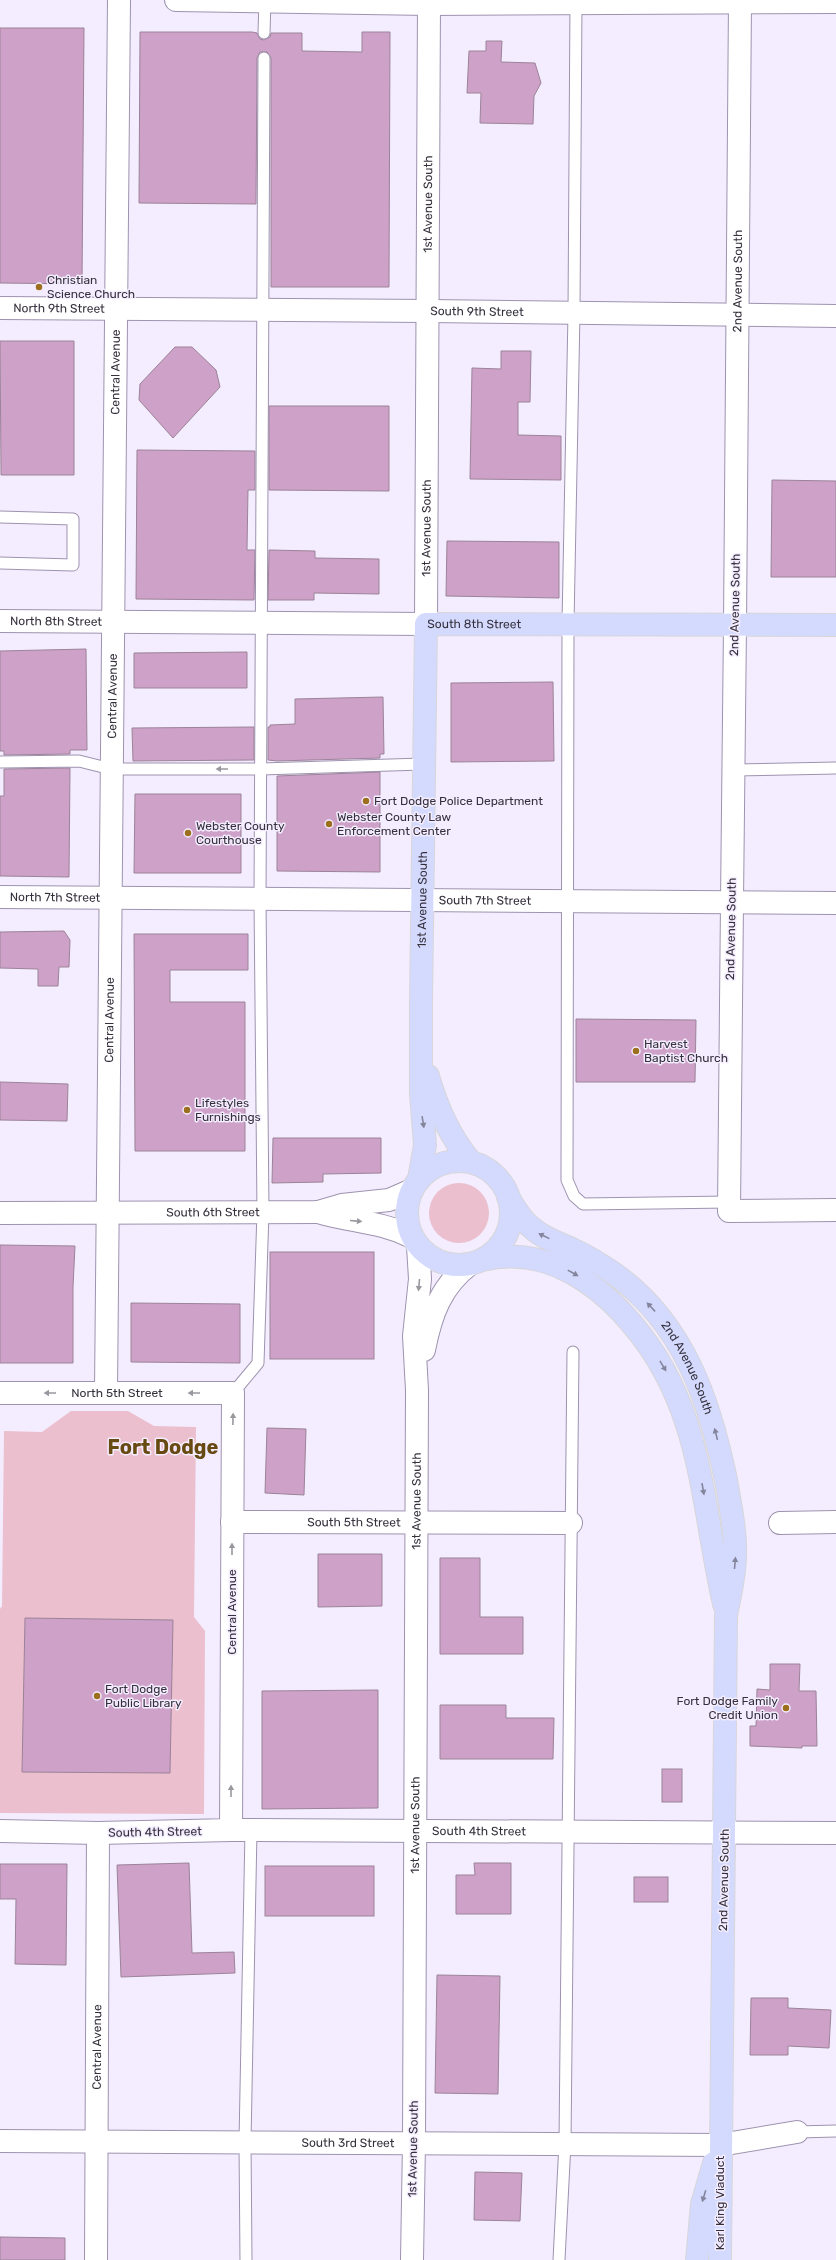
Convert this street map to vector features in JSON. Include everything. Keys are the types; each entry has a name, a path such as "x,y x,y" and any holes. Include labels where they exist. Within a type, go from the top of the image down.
{"main road":[{"name":"Central Avenue","path":"106,1393 109,1212 112,622 117,310 119,0"},
{"path":"176,0 429,2 836,2"},
{"name":"2nd Avenue South","path":"729,1206 740,1"},
{"name":"1st Avenue South","path":"412,2260 414,2142 417,1390 414,1336 420,1279 415,1241 406,1215 423,1164 426,1145 421,1106 421,900 426,624 429,311 429,2"},
{"name":"North 9th Street","path":"0,308 117,310"},
{"name":"South 9th Street","path":"117,310 429,311 738,316 836,316"},
{"name":"North 8th Street","path":"0,621 112,622"},
{"name":"South 8th Street","path":"112,622 836,625"},
{"name":"North 7th Street","path":"0,897 111,897"},
{"name":"South 7th Street","path":"111,897 836,903"},
{"name":"1st Avenue South","path":"422,1056 438,1109 455,1141 471,1162"},
{"name":"1st Avenue South","path":"415,1185 438,1165 450,1161 471,1162 489,1170 497,1178 508,1197 511,1208 509,1228 498,1248 457,1274 439,1298 430,1322 417,1390"},
{"name":"South 6th Street","path":"0,1213 318,1212 342,1205 389,1200 415,1185"},
{"name":"2nd Avenue South","path":"508,1197 520,1216 532,1229 606,1269 638,1294 663,1321 687,1357 701,1388 714,1427 730,1502 735,1556 726,1615 720,2145"},
{"path":"729,1206 836,1210"},
{"name":"South 6th Street","path":"318,1212 342,1219 385,1225 415,1241"},
{"path":"415,1241 436,1260 447,1264 476,1262"},
{"name":"2nd Avenue South","path":"476,1262 495,1256 517,1256 544,1261 577,1275 605,1295 621,1311 661,1362 674,1388 693,1441 703,1489 714,1560 726,1615"},
{"name":"North 5th Street","path":"0,1393 233,1393"},
{"name":"Central Avenue","path":"233,1393 232,1522 241,1830"},
{"name":"South 5th Street","path":"232,1522 416,1524 571,1523"},
{"path":"780,1522 836,1522"},
{"name":"South 4th Street","path":"0,1831 98,1833 241,1830 836,1833"},
{"name":"Central Avenue","path":"96,2260 98,1833"},
{"name":"South 3rd Street","path":"0,2141 414,2142 720,2145 797,2132"},
{"name":"Karl King Viaduct","path":"697,2260 702,2204 720,2145"},
{"name":"Karl King Viaduct","path":"720,2145 722,2205 720,2260"}],"lane":[{"path":"264,33 265,1"},
{"path":"576,2 574,313 568,624 567,1180 574,1196 583,1204 729,1206"},
{"path":"233,1393 258,1363 263,1212 260,899 263,623 264,58"},
{"path":"0,517 74,519 74,526 73,565 0,563"},
{"path":"0,762 79,761 111,769 261,769 423,764"},
{"path":"733,770 836,768"},
{"path":"560,2260 565,2143 573,1352"},
{"path":"241,1830 246,2260"},
{"path":"797,2132 836,2131"}],"shaded area":[{"path":"459,1183 475,1188 480,1192 484,1197 489,1213 484,1229 480,1234 475,1238 459,1243 443,1238 438,1234 434,1229 429,1213 434,1197 438,1192 443,1188"},
{"path":"71,1411 128,1411 154,1426 196,1427 194,1617 205,1631 204,1814 0,1813 0,1609 2,1606 4,1431 42,1432"}],"building":[{"path":"0,28 84,28 82,284 0,283"},
{"path":"140,32 252,32 257,33 260,39 264,40 270,37 271,33 302,33 302,51 362,52 362,32 390,32 389,287 271,287 271,58 267,52 260,52 257,58 256,204 139,203"},
{"path":"486,41 502,41 501,62 535,63 541,83 534,96 533,124 480,123 481,93 467,93 469,51 486,51"},
{"path":"0,341 74,341 74,475 1,475"},
{"path":"175,347 192,347 216,370 220,387 173,438 139,400 140,384"},
{"path":"501,351 531,351 530,402 518,402 518,435 561,436 561,480 470,479 472,368 501,369"},
{"path":"269,406 389,406 389,491 269,490"},
{"path":"137,450 255,451 255,490 248,490 247,550 255,550 254,600 136,599"},
{"path":"772,480 836,481 836,577 771,577"},
{"path":"447,541 559,542 559,598 446,596"},
{"path":"269,550 315,551 315,558 379,559 379,594 314,593 314,600 268,600"},
{"path":"86,649 87,750 70,750 70,754 4,755 4,751 0,751 0,651"},
{"path":"247,652 247,688 134,688 134,653"},
{"path":"553,682 554,761 451,762 451,683"},
{"path":"383,697 384,754 380,754 380,758 268,760 268,727 270,727 270,725 295,724 295,699"},
{"path":"254,727 254,760 133,761 132,728"},
{"path":"70,768 69,877 0,876 0,796 4,796 4,769"},
{"name":"Webster County Law Enforcement Center","path":"380,772 380,872 277,871 277,776"},
{"name":"Webster County Courthouse","path":"135,794 241,794 241,873 134,873"},
{"path":"64,931 70,940 69,967 59,967 58,986 38,986 38,969 0,968 0,932"},
{"path":"134,934 248,934 248,970 170,970 170,1002 245,1002 245,1151 135,1151"},
{"name":"Harvest Baptist Church","path":"576,1019 696,1020 695,1082 576,1082"},
{"path":"0,1082 68,1084 67,1121 0,1120"},
{"path":"273,1138 381,1138 381,1173 323,1174 323,1182 272,1183"},
{"path":"0,1245 75,1246 73,1287 73,1363 0,1363"},
{"path":"270,1252 374,1252 374,1359 270,1359"},
{"path":"131,1303 240,1304 240,1363 131,1362"},
{"path":"267,1428 306,1429 304,1495 265,1493"},
{"path":"318,1554 382,1554 382,1606 318,1607"},
{"path":"440,1558 480,1558 480,1617 523,1617 523,1654 440,1654"},
{"name":"Fort Dodge Public Library","path":"25,1618 173,1620 170,1773 22,1772"},
{"name":"Fort Dodge Family Credit Union","path":"770,1664 800,1664 799,1691 816,1691 817,1746 802,1746 802,1748 750,1746 750,1726 756,1726 757,1689 770,1690"},
{"path":"378,1690 378,1808 262,1809 262,1691"},
{"path":"440,1705 506,1705 506,1718 554,1718 553,1759 440,1759"},
{"path":"662,1769 682,1769 682,1802 662,1802"},
{"path":"189,1863 192,1953 234,1952 235,1973 121,1977 117,1865"},
{"path":"474,1863 511,1863 511,1914 456,1914 456,1875 475,1875"},
{"path":"0,1864 67,1864 66,1965 15,1964 16,1899 0,1899"},
{"path":"265,1866 374,1866 374,1916 265,1916"},
{"path":"634,1877 668,1877 668,1902 634,1902"},
{"path":"437,1975 500,1976 498,2094 435,2093"},
{"path":"751,1998 788,1998 788,2008 831,2010 829,2048 788,2046 788,2055 750,2055"},
{"path":"475,2172 522,2173 520,2221 474,2220"},
{"path":"0,2237 65,2238 65,2260 0,2260"}],"place":[{"name":"Christian Science Church","path":"39,287"},
{"name":"Fort Dodge Police Department","path":"366,801"},
{"name":"Webster County Law Enforcement Center","path":"329,824"},
{"name":"Webster County Courthouse","path":"188,833"},
{"name":"Harvest Baptist Church","path":"636,1051"},
{"name":"Lifestyles Furnishings","path":"187,1110"},
{"name":"Fort Dodge Public Library","path":"97,1696"},
{"name":"Fort Dodge Family Credit Union","path":"786,1708"}],"district":[{"name":"Fort Dodge","path":"163,1447"}]}
